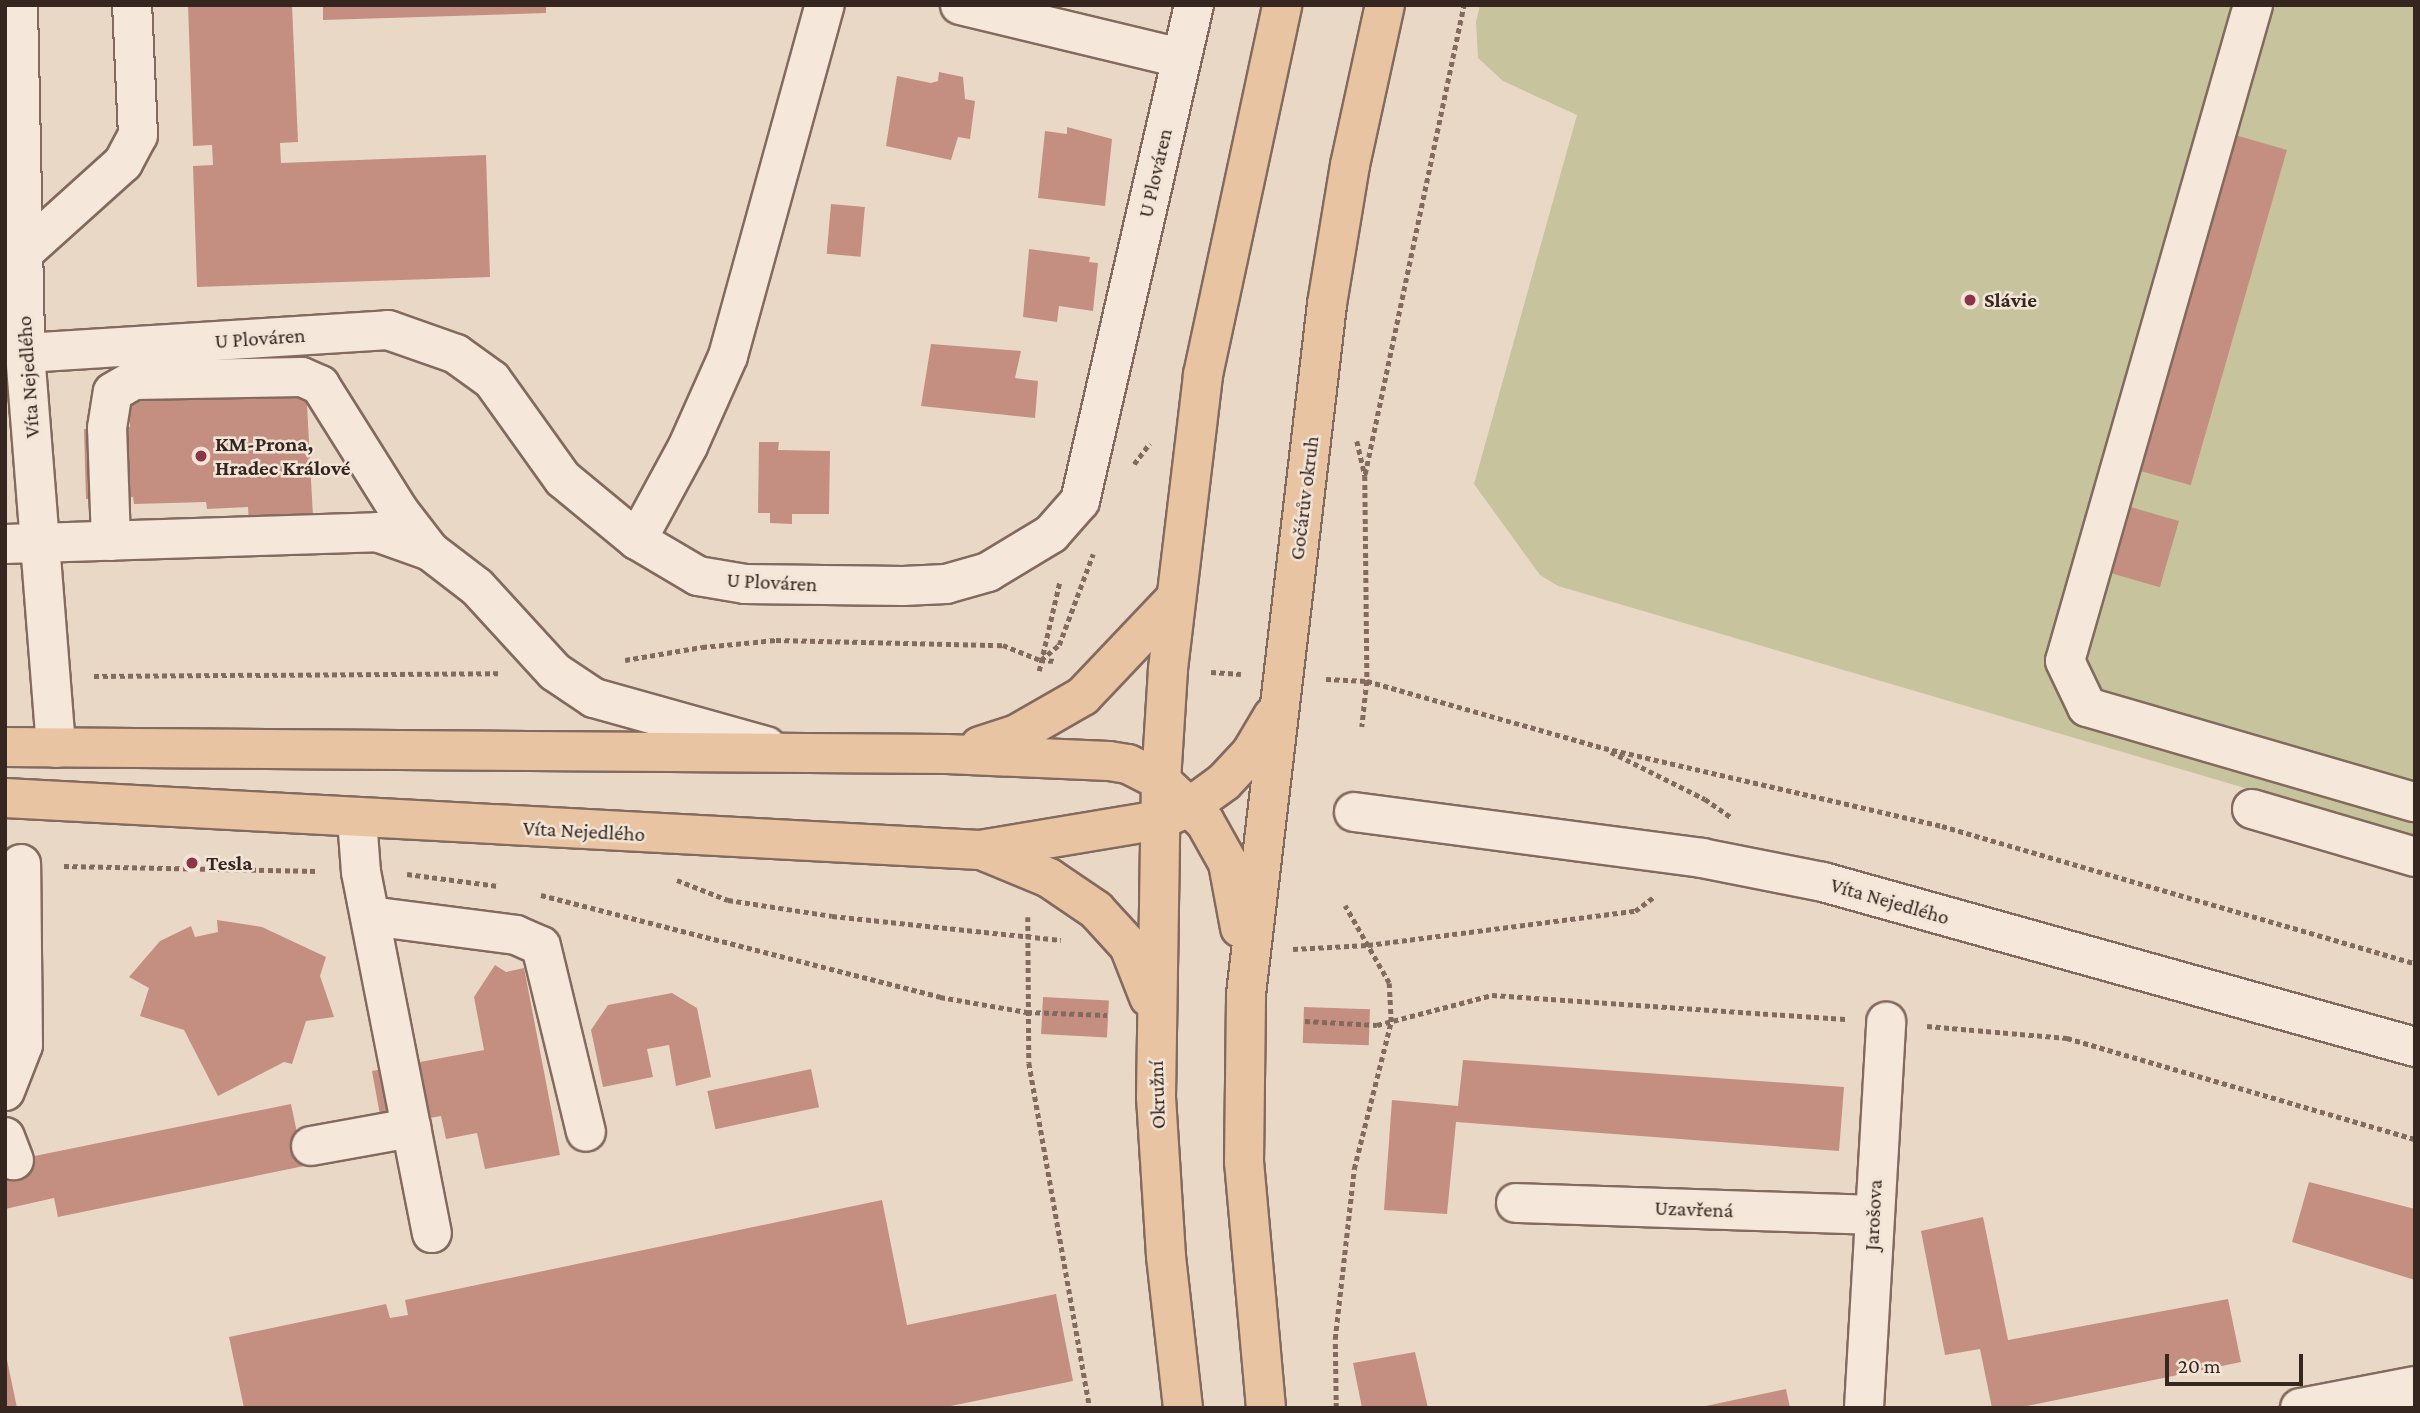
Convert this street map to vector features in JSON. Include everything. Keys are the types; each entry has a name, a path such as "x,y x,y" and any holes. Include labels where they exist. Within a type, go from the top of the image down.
{"main road":[{"path":"5,747 947,754 1109,761 1128,764 1161,781 1176,598 1203,375 1282,5"},
{"name":"Gočárův okruh","path":"1246,994 1327,304 1350,165 1385,5"},
{"path":"947,754 1017,734 1061,713 1100,682 1176,598"},
{"path":"1266,1408 1244,1163 1246,994 1232,876 1217,840 1176,813 1251,753 1271,721 1283,677"},
{"name":"Okružní","path":"1161,781 1176,813 1155,1016 1161,1188 1183,1408"},
{"name":"Víta Nejedlého","path":"5,798 357,819 980,850 1031,843 1176,813"},
{"path":"980,850 1030,868 1096,910 1129,946 1155,1016"}],"street":[{"name":"Víta Nejedlého","path":"18,5 25,352 23,544 56,748"},
{"path":"23,253 123,163 138,135 132,5"},
{"path":"637,540 688,446 728,356 825,5"},
{"path":"960,5 1181,58"},
{"name":"U Plováren","path":"25,352 388,330 456,354 492,380 563,479 637,540 698,576 746,584 903,586 946,584 988,572 1051,534 1080,501 1194,5"},
{"path":"2253,5 2065,661 2087,707 2415,802"},
{"path":"111,541 107,428 113,392 134,380 302,377 320,385 399,511 430,551 477,587 555,672 594,698 792,753"},
{"path":"23,544 377,532 430,551"},
{"path":"2252,809 2415,857"},
{"name":"Víta Nejedlého","path":"1354,812 1702,858 1823,882 2415,1047"},
{"path":"357,819 370,916 432,1233"},
{"path":"5,1090 23,1045 21,864"},
{"path":"370,916 516,935 541,946 586,1132"},
{"name":"Jarošova","path":"1864,1408 1872,1215 1886,1022"},
{"path":"311,1146 411,1128"},
{"name":"Uzavřená","path":"1516,1203 1872,1215"},
{"path":"2300,1408 2415,1386"}],"path":[{"path":"1362,727 1367,681 1365,476 1464,5"},
{"path":"1003,645 1040,660"},
{"path":"1367,681 1604,748 1942,826 2415,963"},
{"path":"1604,748 1705,799 1737,822"},
{"path":"1310,948 1368,945 1635,911 1702,858"},
{"path":"665,875 728,900 832,916 1074,942"},
{"path":"1336,1408 1335,1339 1354,1169 1391,1022 1390,983 1345,906"},
{"path":"1090,1408 1029,1063 1027,1012 1107,1015"},
{"path":"1305,1021 1377,1026"}],"shaded area":[{"name":"Slávie","path":"1480,5 2415,5 2415,838 1558,586 1540,575 1474,484 1577,115 1503,81 1478,58 1476,22"}],"building":[{"path":"188,5 292,5 298,142 280,143 281,163 486,155 490,277 197,287 193,166 213,165 212,145 193,146"},
{"path":"323,5 546,5 546,13 323,20"},
{"path":"939,72 963,77 965,99 975,101 970,139 958,137 951,160 886,146 897,76 931,83 938,81"},
{"path":"1067,127 1112,139 1105,206 1038,198 1045,131 1067,134"},
{"path":"2235,135 2287,150 2191,485 2139,470"},
{"path":"831,204 865,207 861,257 827,254"},
{"path":"1029,249 1090,257 1089,262 1098,263 1093,311 1059,306 1057,322 1023,317"},
{"path":"931,344 1021,351 1015,378 1038,381 1035,418 921,406"},
{"path":"306,386 315,554 251,557 248,507 207,509 206,502 134,504 133,497 86,499 84,429 130,427 129,402"},
{"path":"759,442 779,442 778,450 830,451 829,514 792,514 792,524 770,523 770,513 758,513"},
{"path":"2127,506 2179,521 2160,587 2108,572"},
{"path":"217,920 262,927 326,957 320,976 334,1017 306,1021 292,1064 284,1062 218,1096 184,1030 140,1016 149,988 129,977 160,941 191,926 195,937 218,932"},
{"path":"495,965 506,972 524,968 560,1155 485,1169 477,1133 446,1139 441,1116 382,1126 372,1071 484,1050 474,997"},
{"path":"672,993 697,1008 711,1077 676,1086 669,1045 647,1049 653,1077 603,1087 591,1030 608,1005"},
{"path":"1043,997 1109,1000 1107,1037 1041,1034"},
{"path":"1304,1007 1370,1009 1369,1045 1303,1043"},
{"path":"1463,1060 1844,1087 1839,1151 1456,1122 1447,1214 1384,1210 1392,1100 1458,1106"},
{"path":"811,1069 819,1107 715,1129 707,1091"},
{"path":"291,1104 304,1166 58,1217 54,1198 5,1209 5,1162"},
{"path":"2309,1182 2415,1209 2415,1280 2292,1242"},
{"path":"882,1200 907,1325 1056,1294 1073,1381 941,1408 244,1408 229,1337 386,1304 390,1318 408,1315 405,1300"},
{"path":"1983,1217 2008,1340 2228,1299 2241,1362 2017,1408 1992,1408 1980,1349 1945,1355 1921,1231"},
{"path":"1415,1352 1428,1408 1362,1408 1353,1363"},
{"path":"6,1355 17,1408 5,1408"},
{"path":"1786,1389 1790,1408 1701,1408 1701,1407"}],"place":[{"name":"Slávie","path":"1970,300"},
{"name":"KM-Prona, Hradec Králové","path":"201,456"},
{"name":"Tesla","path":"192,863"}]}
